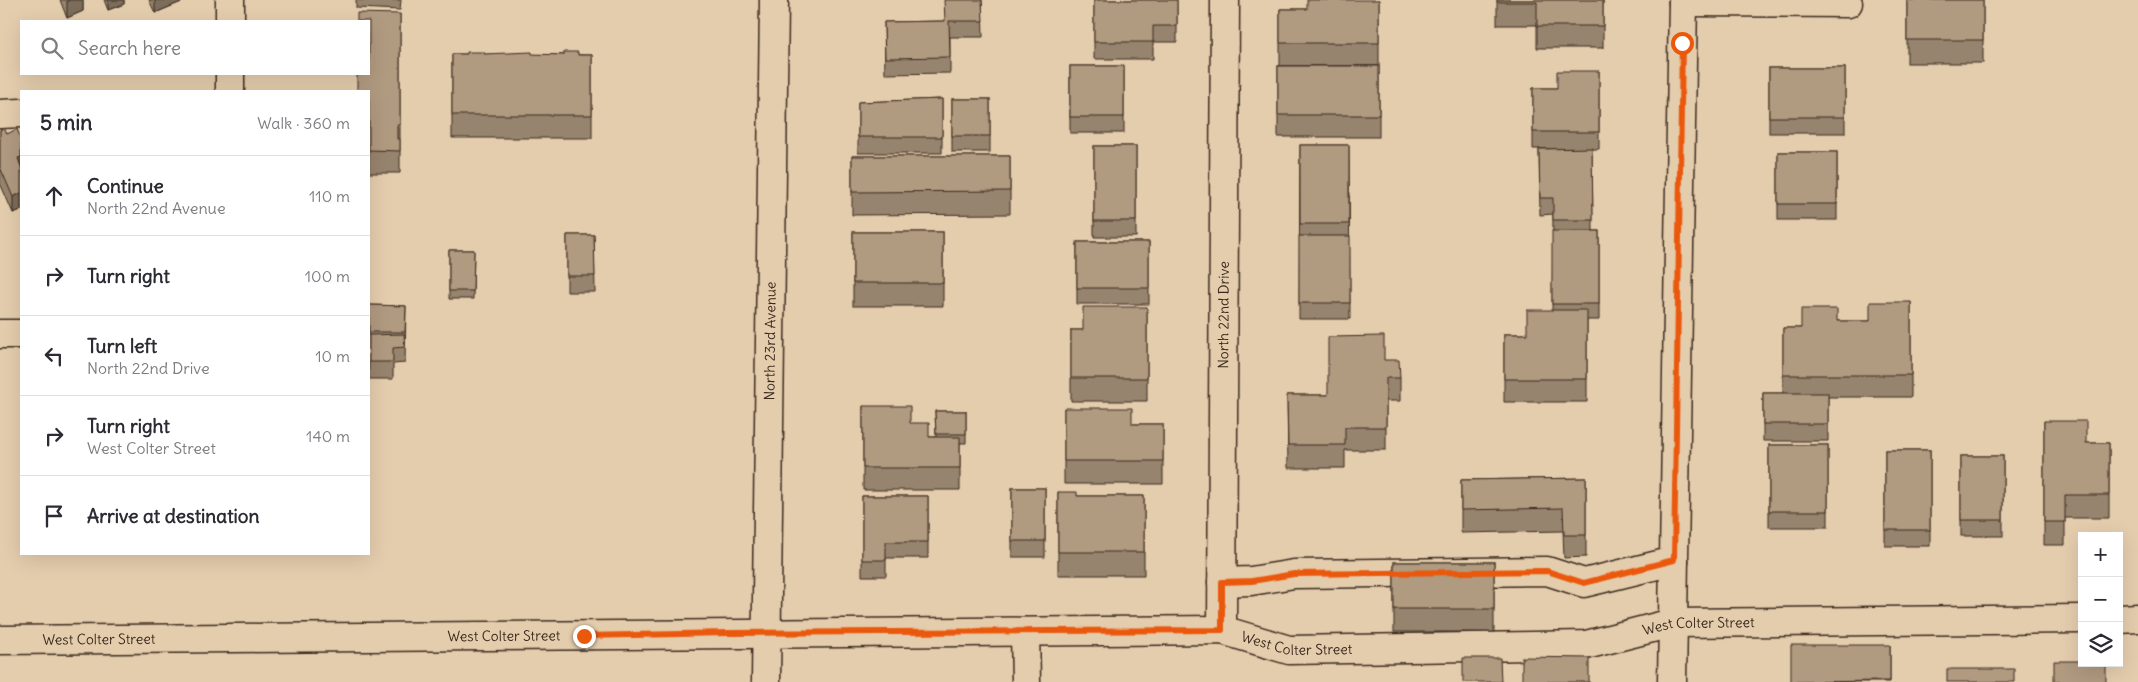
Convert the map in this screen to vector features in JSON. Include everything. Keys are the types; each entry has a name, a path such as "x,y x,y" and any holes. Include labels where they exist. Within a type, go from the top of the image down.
{"street":[{"path":"230,0 230,20"},
{"name":"North 23rd Avenue","path":"766,682 774,0"},
{"name":"North 22nd Drive","path":"1222,630 1225,0"},
{"path":"1672,682 1683,1 1848,3"},
{"path":"230,75 230,90"},
{"path":"0,114 20,114"},
{"path":"0,334 20,334"},
{"path":"1222,582 1252,581 1294,574 1547,571 1584,583 1674,560"},
{"path":"2123,619 2138,618"},
{"name":"West Colter Street","path":"0,640 1222,630 1289,650 1309,650 1586,645 1672,623 2078,619"},
{"path":"1025,632 1026,682"}],"building":[{"path":"944,0 982,0 983,21 949,21 950,57 885,58 884,22 945,21"},
{"path":"1094,0 1177,0 1177,26 1153,26 1153,42 1094,42"},
{"path":"1307,0 1379,0 1379,43 1280,43 1280,9 1307,9"},
{"path":"1497,0 1603,0 1603,26 1537,26 1537,2 1497,2"},
{"path":"1907,0 1983,0 1983,40 1907,40"},
{"path":"357,13 400,14 400,125 397,125 397,139 400,139 400,151 370,150 370,90 357,90 357,75 370,75 370,20 357,20"},
{"path":"467,52 484,52 484,54 532,52 532,54 564,55 564,52 578,52 578,55 592,55 592,115 452,115 452,54 467,54"},
{"path":"1070,66 1124,66 1124,117 1070,117"},
{"path":"1278,66 1379,66 1379,115 1278,115"},
{"path":"1769,68 1845,68 1845,117 1769,117"},
{"path":"1557,71 1599,71 1599,132 1533,132 1533,88 1557,88"},
{"path":"942,99 942,137 858,137 858,102"},
{"path":"952,99 990,99 990,136 952,136"},
{"path":"4,128 7,134 17,129 20,137 20,157 18,158 20,164 20,194 13,197 0,167 0,130"},
{"path":"1300,145 1349,145 1349,224 1300,224"},
{"path":"1094,146 1136,146 1136,221 1094,221"},
{"path":"1592,148 1593,220 1553,220 1553,198 1540,198 1539,149"},
{"path":"1778,152 1837,152 1837,204 1778,204"},
{"path":"852,156 1010,156 1010,191 852,192"},
{"path":"1552,231 1599,231 1599,304 1552,304"},
{"path":"853,232 943,232 943,283 853,283"},
{"path":"567,235 594,235 595,276 567,276"},
{"path":"1299,236 1350,236 1350,303 1299,303"},
{"path":"1077,242 1149,242 1149,288 1077,288"},
{"path":"449,250 474,250 473,291 449,291"},
{"path":"1870,302 1911,302 1911,375 1783,375 1783,328 1801,328 1801,309 1837,309 1837,321 1870,321"},
{"path":"370,305 406,306 405,332 370,332"},
{"path":"1083,307 1147,307 1147,378 1071,378 1071,330 1083,330"},
{"path":"1527,310 1587,310 1587,379 1504,379 1504,334 1527,334"},
{"path":"404,334 405,347 393,348 393,362 370,362 370,335"},
{"path":"1384,336 1384,360 1399,360 1400,378 1386,378 1386,427 1345,427 1345,445 1288,445 1287,395 1328,395 1328,337"},
{"path":"1763,393 1828,393 1828,424 1763,424"},
{"path":"863,406 910,406 910,423 929,423 929,437 960,437 960,468 863,468"},
{"path":"1064,408 1132,408 1132,424 1163,424 1163,461 1064,461"},
{"path":"935,411 966,411 966,434 936,434"},
{"path":"2044,421 2086,421 2086,443 2109,443 2109,495 2065,495 2065,522 2044,522"},
{"path":"1769,445 1828,445 1828,511 1769,511"},
{"path":"1885,450 1930,450 1930,530 1885,530"},
{"path":"1961,456 2003,456 2003,520 1961,520"},
{"path":"1586,478 1586,535 1564,535 1563,508 1461,510 1461,480"},
{"path":"1012,488 1045,488 1045,541 1012,541"},
{"path":"1058,492 1077,492 1077,496 1144,496 1144,552 1058,552"},
{"path":"862,496 928,496 928,542 886,542 886,560 862,560"},
{"path":"1394,562 1494,562 1494,609 1394,609"},
{"path":"1791,645 1890,645 1890,681 1791,682"},
{"path":"1522,657 1589,658 1589,682 1522,682"},
{"path":"1463,658 1500,658 1501,682 1463,682"},
{"path":"2054,661 2078,661 2078,667 2106,667 2106,682 2054,682"},
{"path":"1947,669 2014,669 2014,682 1947,682"}],"route":[{"path":"584,636 728,633 1222,630 1222,582 1252,581 1294,574 1547,571 1584,583 1674,560 1682,43"}]}
